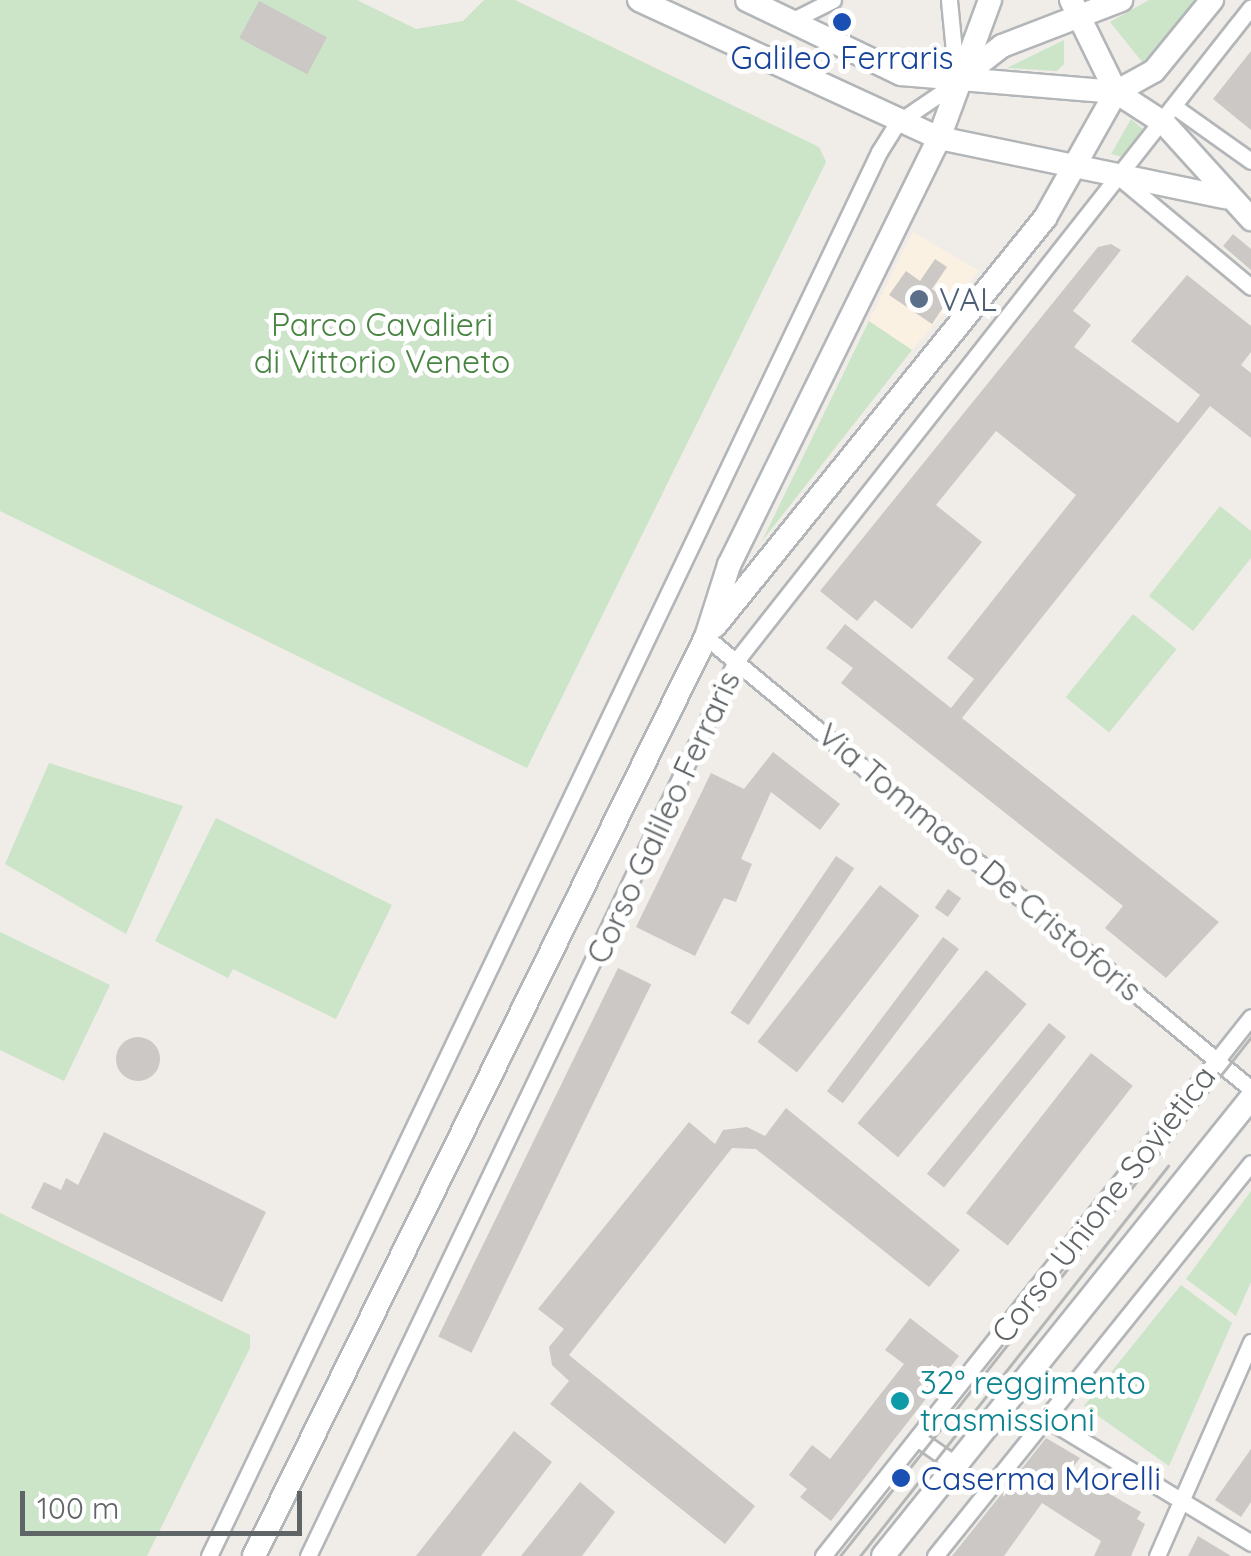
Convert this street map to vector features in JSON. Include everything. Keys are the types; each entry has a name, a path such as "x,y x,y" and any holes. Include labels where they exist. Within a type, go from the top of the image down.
{"main road":[{"path":"639,0 897,123 939,138 1120,178 1182,184 1225,197"},
{"path":"747,0 901,74 957,82 1116,92 1169,115 1225,197 1251,219"},
{"name":"Corso Galileo Ferraris","path":"254,1556 706,637 729,565 939,138 990,0"},
{"path":"957,82 1002,46 1074,9 1120,0"},
{"path":"1116,92 1154,71 1212,0"},
{"path":"1074,9 1116,92"},
{"name":"Corso Galileo Ferraris","path":"706,637 1045,218 1116,92"},
{"name":"Corso Unione Sovietica","path":"883,1556 1251,1098"}],"street":[{"path":"790,22 833,0"},
{"path":"208,1556 897,123 957,82 953,3"},
{"name":"Corso Galileo Ferraris","path":"308,1556 736,661 1251,7"},
{"path":"1169,115 1251,161"},
{"path":"1120,178 1251,287"},
{"name":"Via Tommaso De Cristoforis","path":"706,637 1251,1090"},
{"name":"Corso Unione Sovietica","path":"823,1556 1251,1017"},
{"path":"935,1556 1251,1163"},
{"path":"1157,1556 1251,1342"},
{"path":"1045,1418 1251,1544"},
{"path":"917,1438 956,1465"}],"shaded area":[{"path":"913,232 979,271 912,350 869,321"}],"green space":[{"name":"Parco Cavalieri di Vittorio Veneto","path":"0,0 357,0 416,29 463,21 484,0 515,0 819,147 826,162 527,768 0,511"},
{"path":"1149,0 1195,0 1143,63 1110,22"},
{"path":"1064,40 1064,64 1057,71 1007,68"},
{"path":"1131,119 1145,131 1123,157 1111,154"},
{"path":"869,321 912,350 762,541"},
{"path":"1220,506 1251,531 1251,558 1193,631 1149,596"},
{"path":"1133,614 1177,649 1109,732 1066,697"},
{"path":"49,763 183,806 126,934 5,864"},
{"path":"216,818 392,905 336,1019 233,969 228,978 155,941"},
{"path":"0,932 110,985 64,1081 0,1050"},
{"path":"1251,1191 1251,1282 1236,1316 1186,1279"},
{"path":"0,1213 250,1335 250,1348 147,1556 0,1556"},
{"path":"1181,1285 1232,1323 1169,1466 1084,1406"}],"building":[{"path":"259,1 327,37 307,74 239,38"},
{"path":"1251,51 1251,130 1213,99"},
{"path":"1233,234 1251,249 1251,270 1223,246"},
{"path":"1111,244 1121,250 1073,311 1091,325 1074,347 1178,423 1200,395 1131,341 1187,275 1251,326 1251,352 1241,365 1251,373 1251,438 1210,406 962,718 1219,922 1166,978 1105,928 1123,906 841,683 853,668 826,648 845,624 951,708 974,679 947,658 1076,495 996,431 936,505 982,542 912,629 875,600 857,621 820,591 1098,247"},
{"path":"935,259 947,267 932,289 948,300 932,324 889,295 906,271 920,281"},
{"path":"773,752 840,804 820,830 771,792 741,859 752,864 736,902 724,898 695,956 636,927 711,773 744,789"},
{"path":"836,856 854,868 749,1025 730,1013"},
{"path":"880,885 919,916 797,1073 757,1042"},
{"path":"948,889 961,898 948,917 935,908"},
{"path":"943,937 959,949 843,1103 827,1091"},
{"path":"618,968 651,984 472,1353 438,1337"},
{"path":"986,970 1027,1004 898,1157 857,1123"},
{"path":"1049,1023 1066,1037 944,1188 927,1174"},
{"path":"138,1037 154,1043 160,1059 154,1075 138,1081 122,1075 116,1059 122,1043"},
{"path":"1091,1053 1133,1086 1008,1246 966,1213"},
{"path":"786,1108 960,1250 929,1287 756,1149 732,1148 569,1355 755,1506 725,1544 550,1404 569,1381 552,1365 549,1347 564,1329 538,1309 689,1122 715,1144 723,1130 747,1127 765,1136"},
{"path":"104,1132 266,1212 222,1302 31,1208 44,1182 61,1190 66,1178 78,1185"},
{"name":"32° reggimento trasmissioni","path":"910,1318 959,1356 831,1521 800,1497 807,1489 789,1475 812,1445 830,1459 904,1364 885,1350"},
{"path":"514,1431 552,1462 481,1556 416,1556"},
{"path":"1046,1438 1080,1458 1070,1471 1141,1512 1137,1519 1145,1524 1131,1556 1094,1556 1101,1541 1042,1503 1004,1556 952,1556"},
{"path":"1251,1449 1251,1502 1241,1517 1215,1500"},
{"path":"580,1482 615,1512 582,1556 521,1556"},
{"path":"1198,1536 1231,1556 1188,1556"}],"tram line":[{"path":"840,1556 1251,1037"},
{"path":"860,1556 1168,1166"}],"place":[{"name":"Galileo Ferraris","path":"842,22"},
{"name":"VAL","path":"919,299"},
{"name":"32° reggimento trasmissioni","path":"900,1401"},
{"name":"Caserma Morelli","path":"901,1478"}]}
